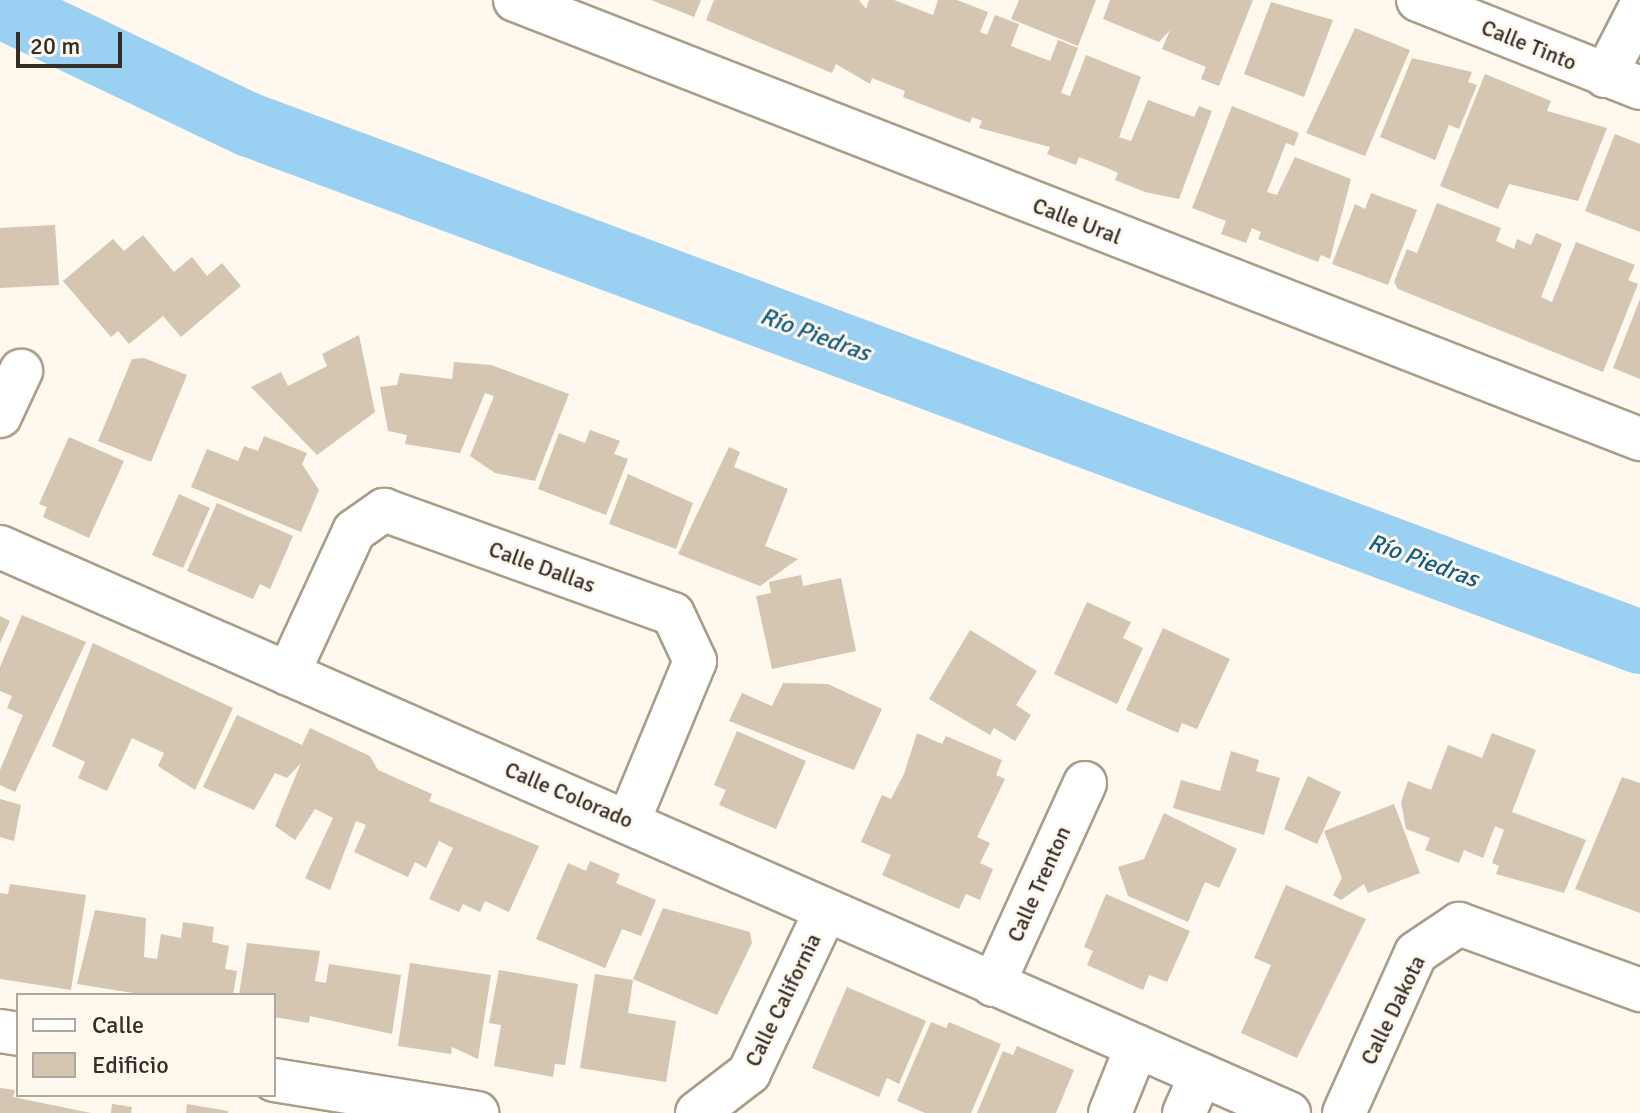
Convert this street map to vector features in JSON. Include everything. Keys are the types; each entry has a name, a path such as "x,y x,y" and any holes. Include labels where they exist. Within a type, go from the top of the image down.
{"street":[{"name":"Calle Ural","path":"515,0 566,9 1640,439"},
{"name":"Calle Tinto","path":"1418,0 1623,82"},
{"path":"1623,82 1640,8"},
{"path":"0,416 21,371"},
{"name":"Calle Dallas","path":"288,674 354,531 384,510 673,614 695,661 629,820"},
{"name":"Calle Colorado","path":"0,547 629,820 825,912 1289,1113"},
{"name":"Calle Trenton","path":"993,985 1085,783"},
{"name":"Calle California","path":"697,1113 749,1073 825,912"},
{"name":"Calle Dakota","path":"1344,1113 1416,953 1459,924 1640,990"},
{"path":"1110,1113 1137,1046"},
{"path":"1184,1113 1201,1075"},
{"path":"276,1081 319,1101 477,1113"}],"building":[{"path":"651,0 701,0 694,17"},
{"path":"714,0 859,0 866,9 869,0 894,0 933,15 938,0 957,0 988,12 980,32 987,35 995,15 1019,24 1011,46 1050,61 1058,40 1078,48 1061,93 1070,96 1086,55 1141,77 1119,137 1131,141 1148,100 1194,117 1199,106 1212,111 1179,199 1145,192 1115,180 1118,173 1079,157 1076,165 1047,154 1050,147 979,128 982,121 972,117 970,123 903,97 905,91 872,78 870,84 836,64 832,73 706,20"},
{"path":"1019,0 1096,0 1078,46 1011,19"},
{"path":"1110,0 1253,0 1219,86 1201,79 1206,67 1162,49 1170,30 1159,42 1103,19"},
{"path":"1271,2 1333,20 1304,97 1244,74"},
{"path":"1355,28 1410,50 1365,156 1306,133"},
{"path":"1412,58 1472,72 1468,82 1477,85 1459,129 1449,125 1435,160 1380,137"},
{"path":"1485,74 1551,101 1547,111 1607,128 1578,201 1509,184 1498,209 1440,186"},
{"path":"1232,106 1299,133 1294,146 1286,143 1267,192 1277,195 1295,157 1351,179 1330,259 1321,255 1318,262 1258,239 1261,232 1252,228 1246,243 1221,234 1226,221 1192,208"},
{"path":"1615,134 1640,144 1640,232 1585,211"},
{"path":"1371,193 1417,210 1388,285 1332,264 1355,204 1365,209"},
{"path":"1437,203 1501,228 1496,241 1514,249 1517,239 1531,245 1536,233 1562,244 1541,297 1552,302 1576,242 1635,265 1628,280 1638,284 1603,372 1398,289 1394,282 1407,249 1417,253"},
{"path":"55,225 59,285 0,288 0,228"},
{"path":"143,235 174,272 192,257 207,276 222,263 241,286 181,337 163,316 129,344 118,331 111,337 63,281 113,239 124,251"},
{"path":"1640,299 1640,379 1613,368"},
{"path":"359,335 375,412 317,455 251,387 281,372 288,386 327,366 322,354"},
{"path":"144,358 187,375 151,462 98,441 132,359"},
{"path":"454,362 491,365 569,394 535,481 495,473 470,456 494,396 485,393 460,453 405,444 407,435 388,431 380,387 397,385 400,373 452,379"},
{"path":"590,430 620,441 614,454 628,459 606,515 538,489 559,433 585,443"},
{"path":"264,436 307,453 302,464 319,490 301,532 191,487 207,449 238,461 244,446 258,451"},
{"path":"69,437 124,461 89,538 43,517 47,507 39,504"},
{"path":"729,447 740,452 734,467 788,489 765,546 798,559 760,586 678,554"},
{"path":"628,474 693,503 676,549 609,524"},
{"path":"179,494 210,508 183,568 152,555"},
{"path":"217,503 293,536 270,589 260,584 253,599 187,571"},
{"path":"801,575 803,586 841,578 856,651 772,669 756,596 771,593 769,582"},
{"path":"1087,602 1131,622 1123,638 1143,648 1117,704 1054,674"},
{"path":"22,615 86,642 15,792 0,785 0,770 23,715 7,708 12,696 0,691 0,667"},
{"path":"0,616 10,621 0,643"},
{"path":"1163,628 1230,659 1197,729 1182,723 1178,733 1126,710"},
{"path":"970,630 1037,671 1016,705 1031,715 1015,741 994,728 990,735 929,699"},
{"path":"93,643 233,708 195,790 158,766 164,753 132,738 107,791 78,778 85,762 52,746"},
{"path":"783,683 828,684 882,709 854,770 729,721 742,693 772,706"},
{"path":"237,715 302,745 310,728 370,756 378,770 432,794 429,801 539,846 509,912 485,901 480,912 463,904 459,912 429,899 453,848 439,841 426,868 415,862 408,877 354,852 366,825 356,821 330,890 305,878 333,818 315,809 295,840 275,826 301,763 287,778 275,773 254,810 203,787"},
{"path":"737,731 806,761 776,829 719,805 726,790 714,785"},
{"path":"917,733 942,744 946,736 1002,760 996,775 1005,779 977,837 990,843 980,863 993,869 980,900 966,894 959,909 882,875 891,855 861,842 882,795 891,799 904,774"},
{"path":"1492,733 1536,750 1512,812 1586,840 1564,893 1496,874 1499,866 1492,863 1504,830 1495,826 1483,858 1464,850 1459,863 1425,850 1430,838 1406,829 1401,802 1408,781 1431,790 1448,745 1482,758"},
{"path":"1231,751 1259,760 1256,771 1280,778 1264,835 1173,808 1181,780 1220,791"},
{"path":"1308,776 1341,792 1317,844 1284,829"},
{"path":"1622,777 1640,783 1640,913 1575,889"},
{"path":"0,799 21,805 14,841 0,837"},
{"path":"1394,804 1420,873 1368,893 1364,884 1341,900 1333,895 1342,878 1324,831"},
{"path":"1164,813 1237,849 1219,888 1205,882 1188,922 1128,896 1118,867 1144,859"},
{"path":"590,861 620,874 616,883 656,900 641,936 622,929 605,968 536,939 568,863 586,871"},
{"path":"10,884 86,895 71,990 0,979 0,893 8,894"},
{"path":"1286,885 1366,919 1297,1058 1241,1033 1271,965 1254,958"},
{"path":"1106,894 1190,931 1167,982 1149,975 1143,990 1087,965 1093,951 1084,947"},
{"path":"663,908 750,932 752,943 717,1015 633,979"},
{"path":"95,910 146,918 144,957 157,959 161,934 181,938 183,922 214,927 212,942 229,946 225,969 237,971 233,993 133,993 77,984"},
{"path":"247,943 320,951 315,981 326,983 329,964 401,975 392,1034 310,1016 309,1023 276,1017 276,993 239,993"},
{"path":"410,963 491,975 478,1059 452,1047 451,1054 398,1046"},
{"path":"499,970 578,984 565,1065 555,1064 553,1077 494,1066 501,1025 489,1023"},
{"path":"595,974 633,980 628,1013 676,1021 666,1082 580,1068"},
{"path":"847,987 926,1021 899,1084 887,1078 879,1097 812,1068"},
{"path":"931,1022 946,1028 949,1022 1001,1044 971,1113 925,1113 897,1101"},
{"path":"1017,1046 1074,1070 1056,1113 977,1113 1003,1051 1013,1055"},
{"path":"0,1088 15,1090 13,1097 91,1113 0,1113"},
{"path":"112,1104 132,1107 131,1113 111,1113"},
{"path":"187,1104 228,1111 228,1113 186,1113"}],"waterway":[{"name":"Río Piedras","path":"0,6 250,125 1640,642"}]}
